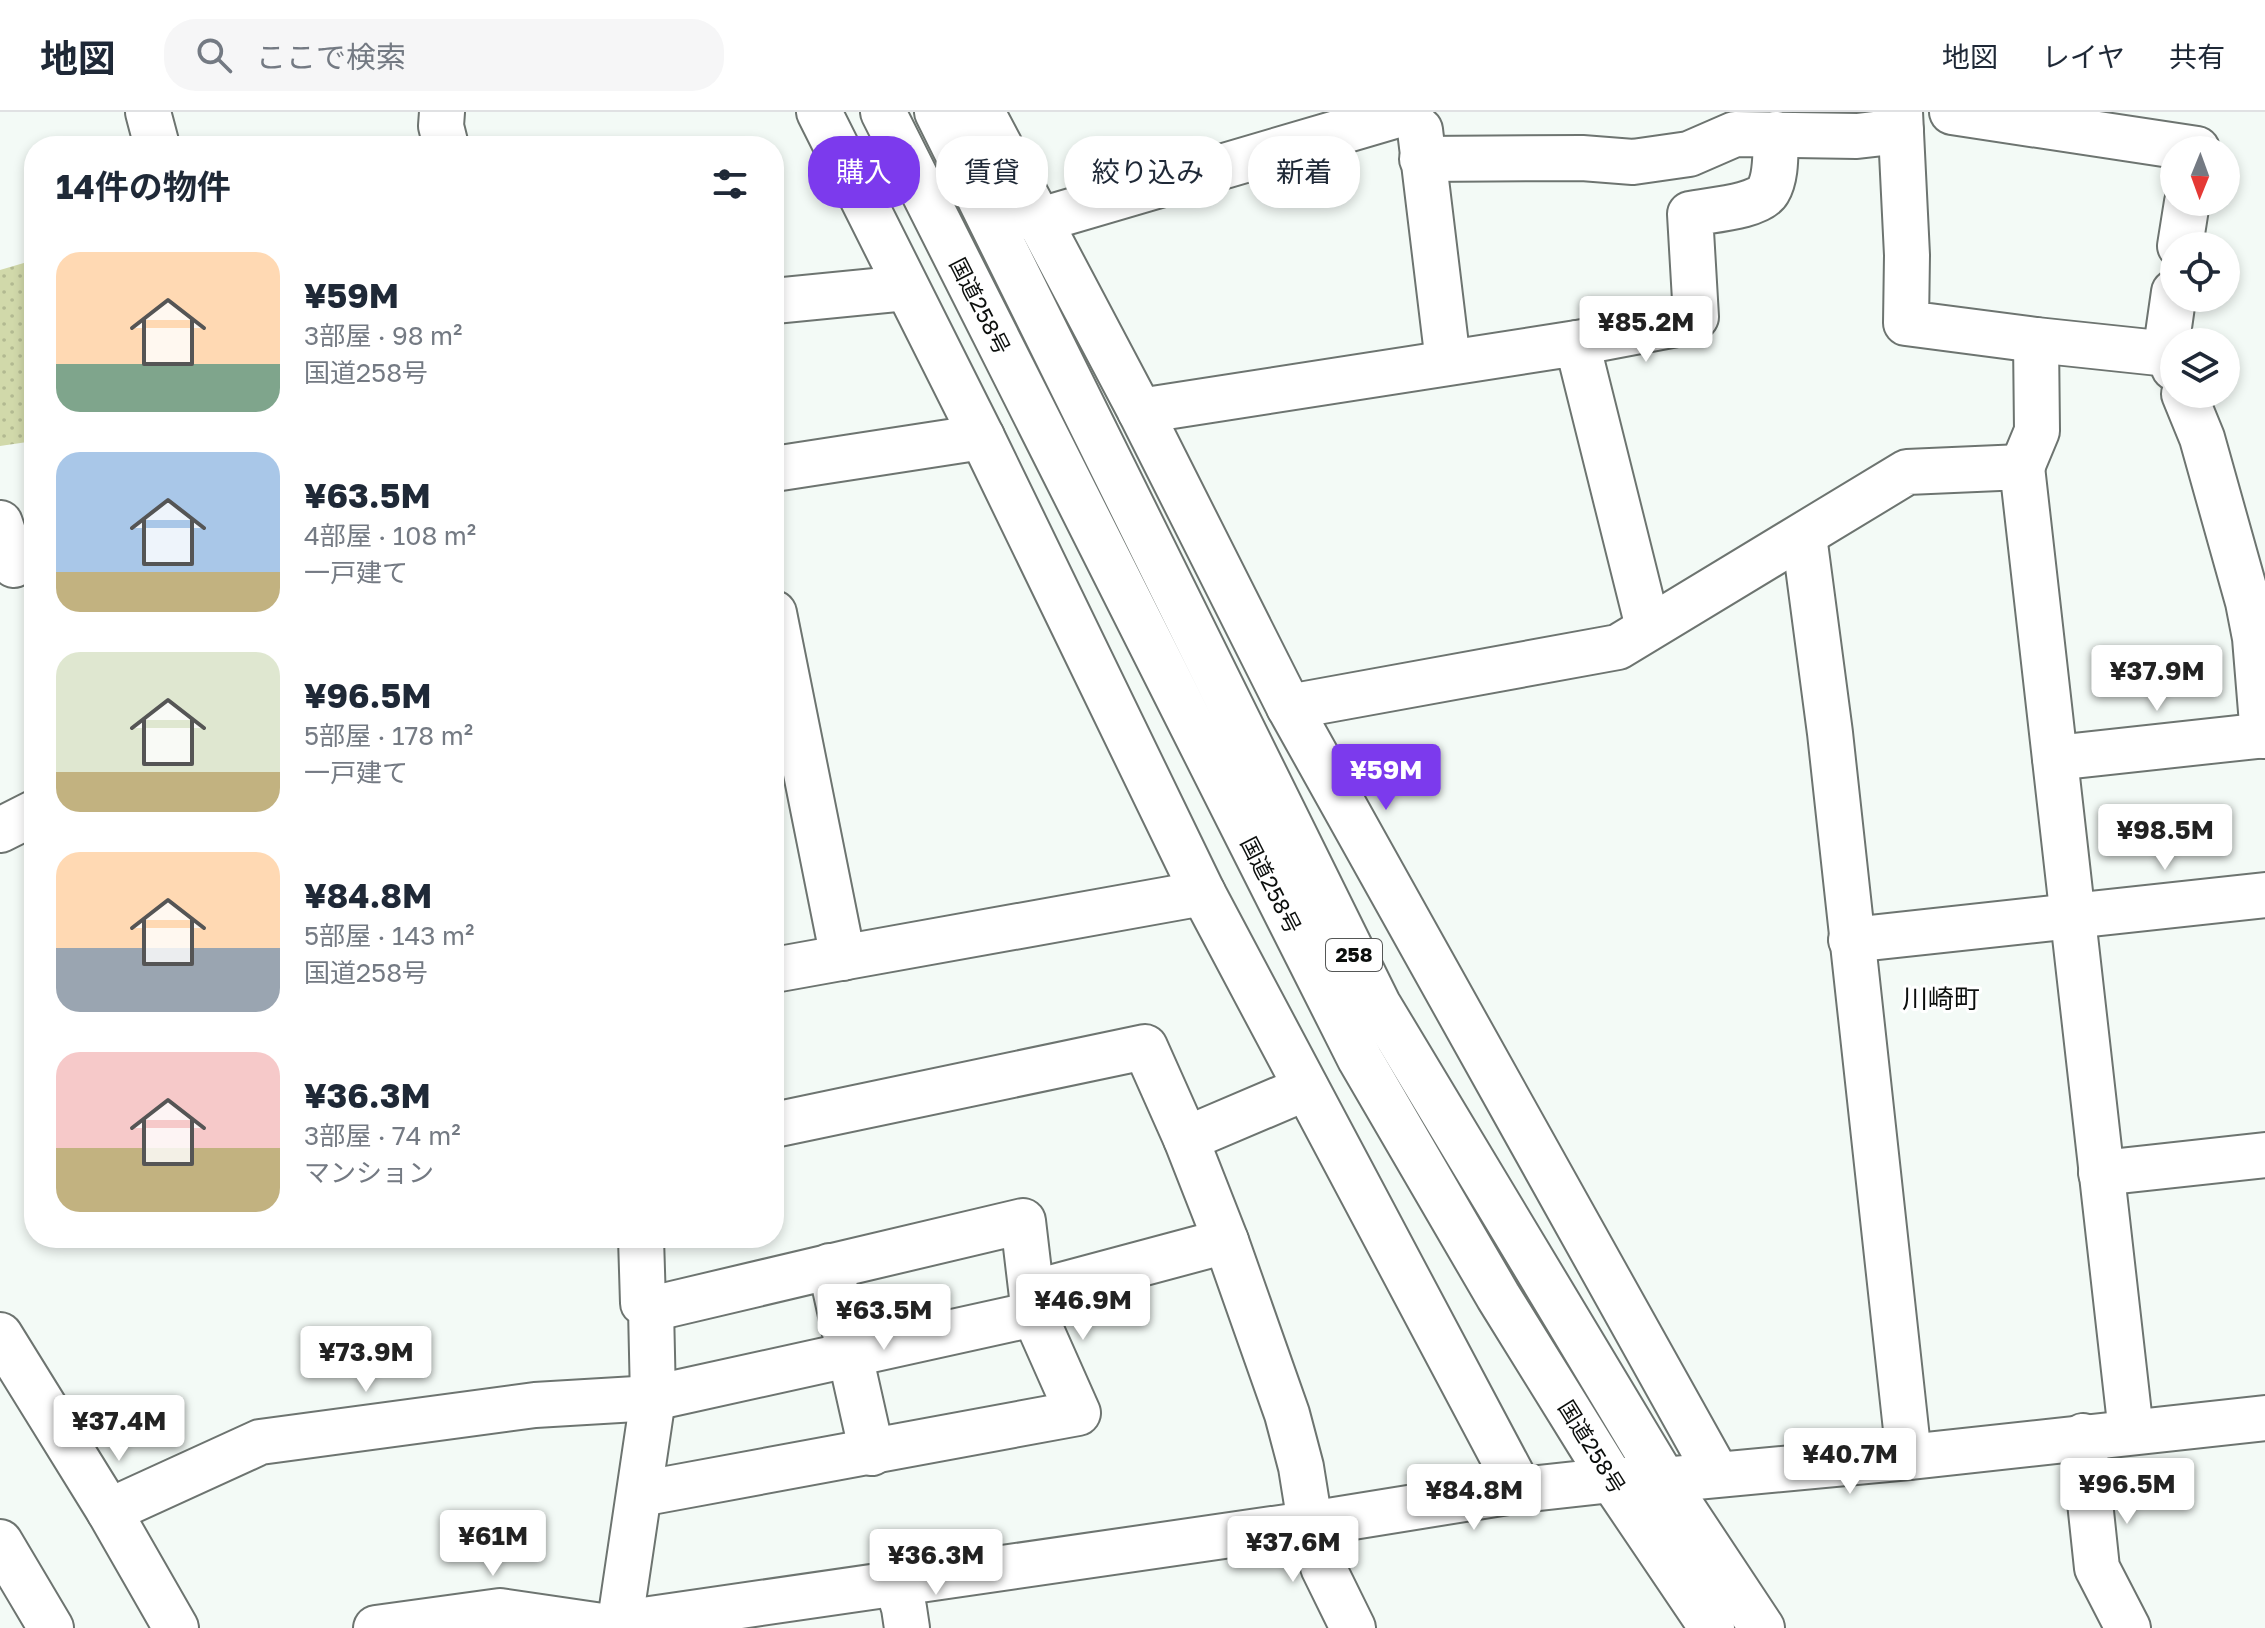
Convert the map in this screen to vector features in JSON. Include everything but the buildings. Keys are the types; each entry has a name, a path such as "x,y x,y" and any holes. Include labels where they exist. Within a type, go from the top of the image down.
{"main road":[{"path":"148,112 154,136"},
{"path":"442,112 444,136"},
{"path":"819,112 982,437 1203,893 1520,1490"},
{"name":"国道258号","path":"883,112 1360,1059 1498,1296 1612,1480 1712,1628"},
{"name":"国道258号","path":"937,112 1378,1004 1664,1480 1762,1628"},
{"path":"982,112 1140,411 1289,707 1717,1474"},
{"path":"1037,221 1408,112"},
{"path":"1418,112 1448,362"},
{"path":"1952,112 2189,136"},
{"path":"1422,159 1582,158 1633,162 1689,154 1716,128 1735,134 1857,136 1900,122 1907,255 1906,323 2160,359"},
{"path":"1140,411 1577,343 1672,325 1696,317 1690,214 1753,202 1767,194 1772,180 1776,134"},
{"path":"784,300 906,288"},
{"path":"2036,340 2037,431 2022,467 2131,1432"},
{"path":"1577,343 1648,627"},
{"path":"2055,758 2264,735 2255,638 2248,602 2202,438 2190,408"},
{"path":"784,467 982,437"},
{"path":"1289,707 1618,647 1907,472 2022,467"},
{"path":"0,523 16,564"},
{"path":"1804,536 1830,733 1909,1457"},
{"path":"784,663 843,958"},
{"path":"0,830 24,818"},
{"path":"784,968 1203,893"},
{"path":"1851,940 2265,895"},
{"path":"784,1123 1145,1047 1226,1241 1287,1414 1319,1522 1323,1567 1353,1628"},
{"path":"1186,1139 1306,1088"},
{"path":"2101,1173 2265,1155"},
{"path":"640,1494 1078,1413 1033,1303 1023,1221 651,1309"},
{"path":"109,1511 260,1442 535,1405 653,1398 850,1355 1033,1303 1226,1241"},
{"path":"641,1248 643,1303 651,1309"},
{"path":"830,1266 872,1453"},
{"path":"620,1625 653,1398 651,1309"},
{"path":"0,1335 109,1511 176,1628"},
{"path":"376,1628 500,1611 602,1626 620,1625 1520,1490 1909,1457 2265,1418"},
{"path":"2083,1436 2097,1568 2128,1628"},
{"path":"0,1542 51,1628"},
{"path":"896,1582 907,1628"}],"green space":[{"path":"24,263 24,442 0,446 0,270"}],"district":[{"name":"川崎町","path":"1941,999"}]}
